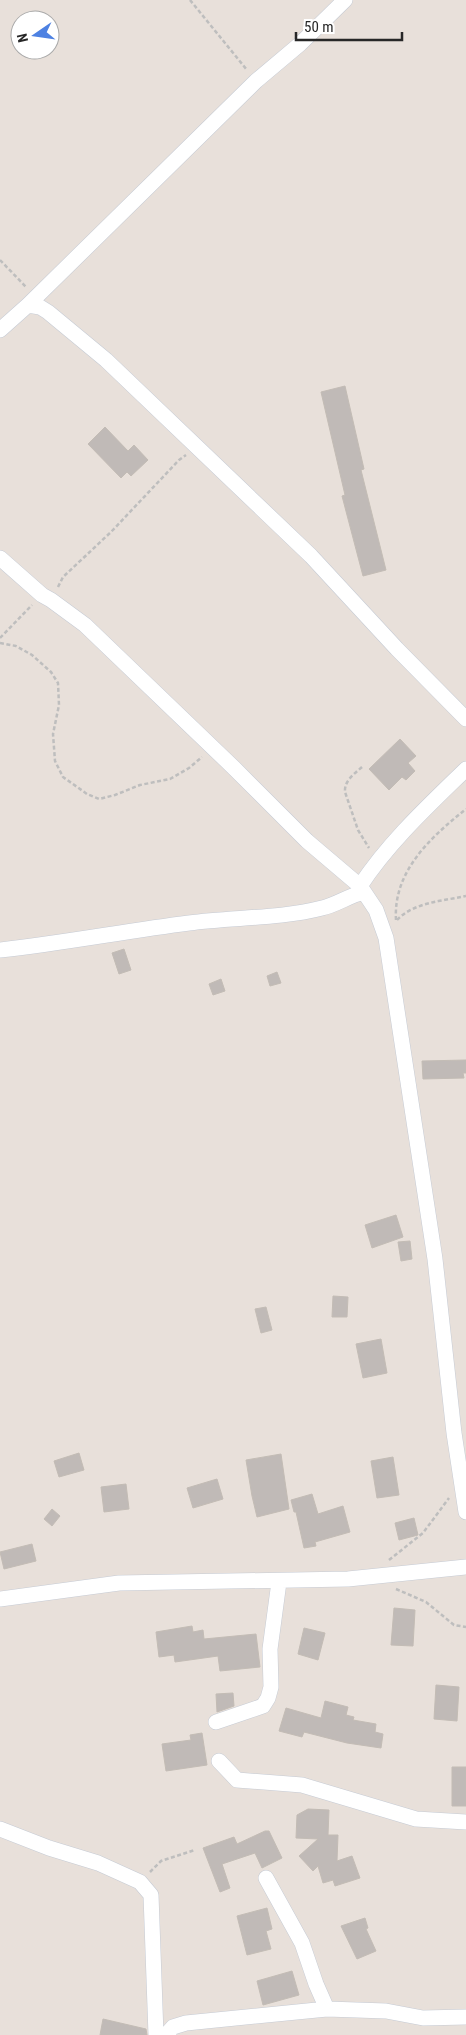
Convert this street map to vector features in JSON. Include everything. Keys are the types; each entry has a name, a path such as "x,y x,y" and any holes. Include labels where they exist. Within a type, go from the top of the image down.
{"street":[{"path":"0,330 33,302 256,81 300,44 345,0"},
{"path":"33,302 48,312 106,360 197,446 311,556 397,649 466,719"},
{"path":"0,558 47,597 85,625 307,841 362,889 376,910 386,938 435,1259 466,1512"},
{"path":"0,950 57,944 190,923 280,915 323,908 362,889 372,867 399,835 466,769"},
{"path":"0,1599 119,1584 279,1582 372,1577 466,1567"},
{"path":"216,1722 263,1706 268,1698 271,1687 270,1649 279,1582"},
{"path":"219,1761 237,1780 302,1785 416,1820 466,1822"},
{"path":"0,1829 49,1848 98,1863 140,1882 151,1894 156,2035"},
{"path":"266,1878 302,1943 327,2009"},
{"path":"166,2035 173,2027 186,2023 327,2009 386,2011 423,2018 466,2017"}],"path":[{"path":"190,0 256,81"},
{"path":"0,260 33,302"},
{"path":"0,638 47,597 63,577 112,532 179,460 197,446"},
{"path":"0,643 16,646 32,656 51,672 58,683 59,705 53,734 55,761 63,777 87,794 99,799 140,785 170,779 214,749"},
{"path":"362,767 348,781 345,786 345,792 358,830 369,847 372,867"},
{"path":"396,920 395,907 402,882 411,863 429,840 466,809"},
{"path":"386,938 396,920 405,911 425,904 466,896"},
{"path":"461,1477 443,1507 423,1533 372,1577 405,1594 426,1602 454,1625 466,1627"},
{"path":"140,1882 161,1861 195,1850"}],"building":[{"path":"345,386 364,469 361,470 386,570 363,576 342,496 345,495 321,392"},
{"path":"105,427 128,451 134,445 148,460 131,476 127,472 121,478 88,444"},
{"path":"400,739 416,756 408,763 415,771 406,780 402,777 389,790 369,769"},
{"path":"124,949 131,970 119,974 112,953"},
{"path":"277,972 281,983 270,986 267,976"},
{"path":"221,979 225,991 213,995 209,984"},
{"path":"466,1060 466,1073 463,1073 464,1078 423,1079 422,1061"},
{"path":"396,1215 403,1237 372,1248 365,1225"},
{"path":"410,1241 412,1259 401,1261 398,1242"},
{"path":"333,1296 348,1297 347,1317 332,1317"},
{"path":"266,1307 272,1330 261,1333 255,1309"},
{"path":"381,1339 387,1373 363,1378 356,1344"},
{"path":"79,1453 84,1470 59,1477 54,1461"},
{"path":"281,1454 289,1509 257,1517 246,1460"},
{"path":"393,1457 399,1495 377,1498 371,1461"},
{"path":"217,1479 223,1499 193,1508 187,1488"},
{"path":"126,1484 129,1509 104,1512 101,1487"},
{"path":"312,1494 318,1514 343,1506 350,1532 315,1542 316,1546 304,1548 296,1512 294,1512 291,1500"},
{"path":"52,1509 60,1516 52,1526 44,1519"},
{"path":"414,1518 418,1535 399,1540 395,1523"},
{"path":"32,1544 36,1561 4,1569 0,1552"},
{"path":"394,1608 415,1610 413,1646 391,1645"},
{"path":"192,1626 193,1632 203,1630 204,1639 256,1634 260,1667 220,1671 218,1656 175,1662 174,1655 159,1657 156,1632"},
{"path":"304,1628 325,1633 318,1660 298,1654"},
{"path":"436,1685 459,1687 457,1721 434,1719"},
{"path":"233,1693 234,1706 217,1712 216,1694"},
{"path":"325,1701 348,1707 346,1715 354,1717 353,1720 376,1724 375,1732 383,1734 381,1748 347,1743 304,1732 302,1737 279,1731 286,1708 321,1718"},
{"path":"202,1733 207,1765 166,1771 162,1744 191,1740 190,1735"},
{"path":"452,1767 466,1767 466,1806 452,1806"},
{"path":"308,1809 329,1810 328,1835 338,1835 337,1861 352,1856 360,1878 335,1886 333,1880 323,1883 318,1866 313,1871 299,1856 318,1839 296,1838 297,1815"},
{"path":"265,1831 269,1831 282,1858 262,1868 255,1853 222,1864 230,1888 220,1892 203,1848 234,1837 237,1844"},
{"path":"267,1908 272,1929 266,1931 271,1949 247,1955 237,1916"},
{"path":"365,1918 368,1928 366,1929 376,1951 357,1959 341,1926"},
{"path":"292,1971 299,1995 263,2005 257,1981"},
{"path":"103,2019 146,2029 147,2035 100,2035"}]}
